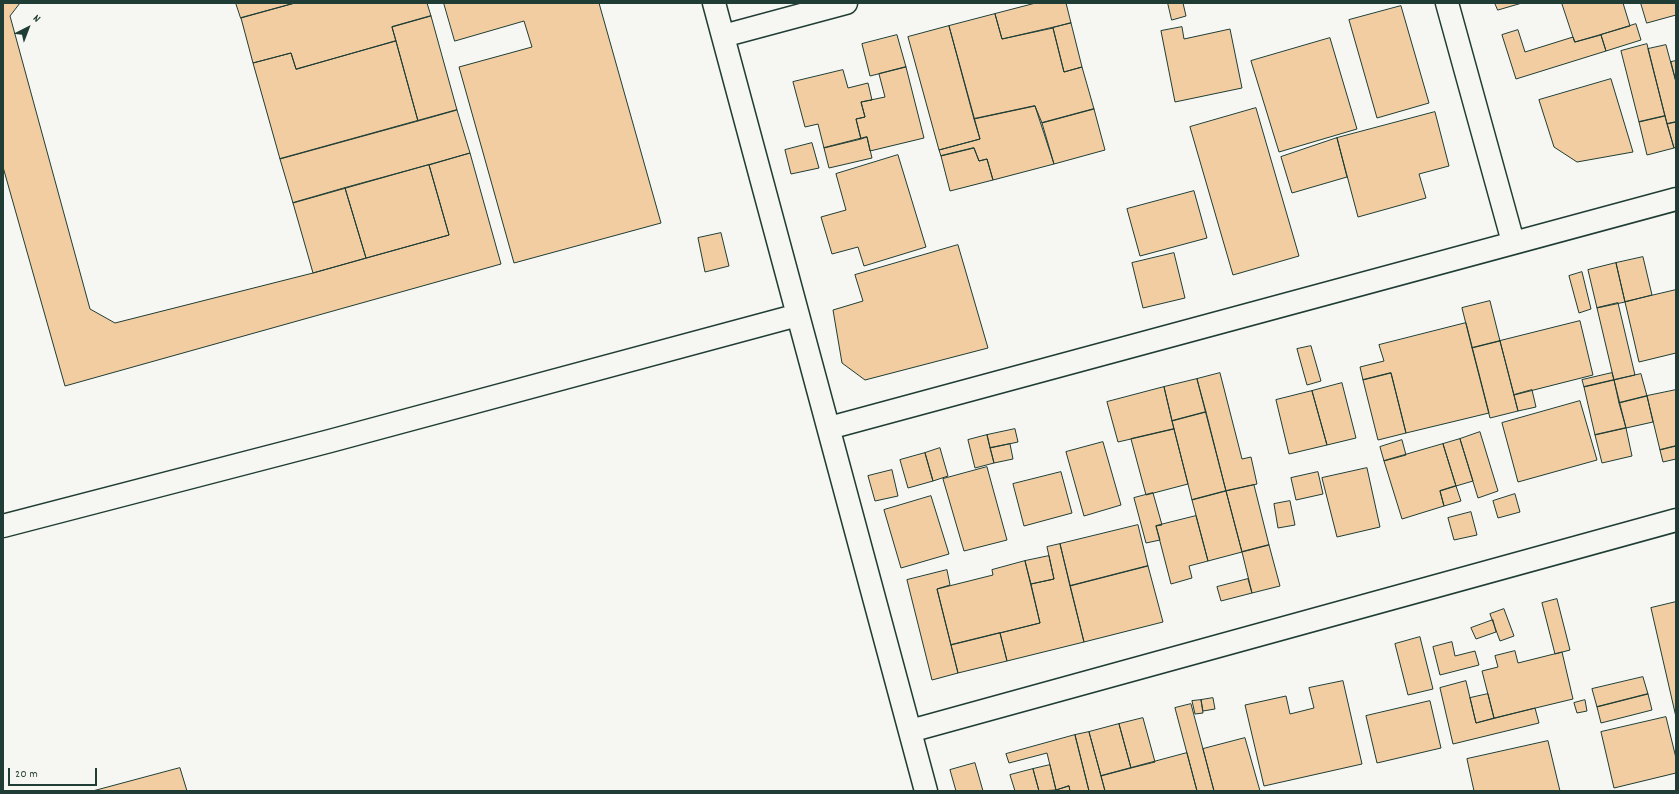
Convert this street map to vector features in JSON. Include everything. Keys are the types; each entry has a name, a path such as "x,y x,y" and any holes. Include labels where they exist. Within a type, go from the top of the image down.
{"street":[{"path":"714,3 926,791"},
{"path":"723,36 846,3"},
{"path":"1447,3 1512,242"},
{"path":"829,428 1512,242 1676,199"},
{"path":"3,526 330,441 798,315"},
{"path":"910,731 1676,520"}],"building":[{"path":"3,3 20,3 10,16 90,309 115,323 313,273 449,235 429,165 470,153 501,264 65,386 3,167"},
{"path":"236,3 295,3 241,18"},
{"path":"295,3 427,3 431,16 392,27 396,41 296,69 291,53 253,63 241,18"},
{"path":"444,3 599,3 661,223 514,263 459,67 532,47 524,21 455,41"},
{"path":"1036,3 1066,3 1071,23 1002,39 995,14"},
{"path":"1168,3 1183,3 1186,16 1172,20"},
{"path":"1495,3 1522,3 1498,10"},
{"path":"1562,3 1623,3 1630,26 1575,42"},
{"path":"1641,3 1676,3 1676,15 1647,23"},
{"path":"1401,6 1429,103 1377,118 1349,20"},
{"path":"995,14 1002,39 1053,28 1064,72 1082,67 1094,109 1042,123 1035,106 974,119 949,26"},
{"path":"431,16 457,110 418,121 392,27"},
{"path":"1071,23 1082,67 1064,72 1053,28"},
{"path":"1636,24 1641,40 1606,51 1601,35"},
{"path":"949,26 980,139 939,150 908,37"},
{"path":"1182,27 1184,39 1230,29 1242,88 1175,102 1161,31"},
{"path":"1518,30 1525,52 1573,37 1575,42 1601,35 1606,51 1516,79 1502,35"},
{"path":"897,35 906,67 870,76 862,44"},
{"path":"1330,38 1357,129 1279,152 1251,61"},
{"path":"396,41 418,121 280,159 253,63 291,53 296,69"},
{"path":"1647,44 1665,116 1639,122 1621,51"},
{"path":"1666,45 1676,82 1676,122 1667,124 1648,49"},
{"path":"1676,61 1676,82 1671,62"},
{"path":"906,67 924,138 870,151 867,137 861,139 856,119 865,117 861,102 885,97 879,74"},
{"path":"843,70 848,88 868,83 872,100 861,102 865,117 856,119 861,139 824,148 818,124 805,127 793,82"},
{"path":"1611,79 1633,152 1577,162 1554,147 1539,100"},
{"path":"1035,106 1054,164 993,180 987,159 979,161 974,148 941,156 939,150 980,139 974,119"},
{"path":"1256,108 1299,256 1233,275 1190,127"},
{"path":"1094,109 1105,150 1054,164 1042,123"},
{"path":"457,110 470,153 293,203 280,159"},
{"path":"1435,112 1449,166 1419,174 1426,198 1358,217 1337,138"},
{"path":"1665,116 1674,148 1647,155 1639,122"},
{"path":"1676,122 1676,147 1674,148 1667,124"},
{"path":"867,137 872,158 829,168 824,148"},
{"path":"1337,138 1347,177 1292,193 1281,157"},
{"path":"812,143 819,168 791,174 785,150"},
{"path":"974,148 979,161 987,159 993,180 950,191 941,156"},
{"path":"898,155 926,247 864,266 858,247 832,254 821,217 846,210 836,174"},
{"path":"429,165 449,235 366,258 345,188"},
{"path":"345,188 366,258 313,273 293,203"},
{"path":"1194,191 1207,238 1140,256 1127,209"},
{"path":"721,233 729,266 705,272 698,238"},
{"path":"958,245 988,348 865,380 842,363 833,310 863,301 855,275"},
{"path":"1174,253 1185,298 1143,308 1132,263"},
{"path":"1643,257 1652,295 1625,302 1616,263"},
{"path":"1616,263 1625,302 1597,308 1588,270"},
{"path":"1582,272 1591,309 1579,313 1569,276"},
{"path":"1676,290 1676,353 1639,362 1625,302"},
{"path":"1490,301 1500,341 1472,348 1462,308"},
{"path":"1618,303 1635,375 1614,380 1597,308"},
{"path":"1580,321 1593,375 1514,395 1500,341"},
{"path":"1466,323 1489,413 1406,433 1391,373 1363,380 1360,367 1384,361 1379,345"},
{"path":"1500,341 1518,411 1490,418 1472,348"},
{"path":"1311,346 1321,381 1307,385 1297,349"},
{"path":"1220,373 1242,459 1251,457 1257,484 1226,491 1197,379"},
{"path":"1391,373 1406,433 1378,440 1363,380"},
{"path":"1612,373 1614,380 1584,387 1582,380"},
{"path":"1641,374 1647,396 1619,403 1614,380"},
{"path":"1197,379 1206,412 1172,421 1164,387"},
{"path":"1614,380 1626,428 1595,435 1584,387"},
{"path":"1342,383 1356,438 1327,445 1312,391"},
{"path":"1164,387 1174,429 1118,442 1107,402"},
{"path":"1532,390 1536,407 1518,411 1514,395"},
{"path":"1676,390 1676,446 1660,450 1647,396"},
{"path":"1312,391 1327,445 1289,454 1276,400"},
{"path":"1647,396 1653,422 1626,428 1619,403"},
{"path":"1580,401 1597,460 1518,482 1502,423"},
{"path":"1206,412 1226,491 1192,500 1172,421"},
{"path":"1626,428 1632,456 1602,463 1595,435"},
{"path":"1015,429 1018,442 990,448 987,435"},
{"path":"1174,429 1188,484 1146,495 1131,439"},
{"path":"1480,432 1498,491 1478,498 1460,439"},
{"path":"987,435 994,463 975,468 968,440"},
{"path":"1460,439 1473,481 1456,486 1443,444"},
{"path":"1402,440 1406,455 1384,461 1380,447"},
{"path":"1103,442 1121,505 1084,516 1066,452"},
{"path":"1010,444 1013,459 994,463 990,448"},
{"path":"1443,444 1456,486 1440,491 1444,506 1402,519 1384,461"},
{"path":"1676,446 1676,459 1663,462 1660,450"},
{"path":"940,448 948,476 933,481 925,453"},
{"path":"925,453 933,481 908,488 900,460"},
{"path":"987,467 1007,540 964,551 943,479"},
{"path":"1367,468 1380,527 1337,537 1322,478"},
{"path":"892,470 898,496 875,501 868,476"},
{"path":"1061,472 1072,513 1024,526 1013,484"},
{"path":"1318,472 1323,494 1296,500 1291,478"},
{"path":"1254,485 1269,545 1242,552 1226,491"},
{"path":"1456,486 1461,501 1444,506 1440,491"},
{"path":"1226,491 1242,552 1208,561 1192,500"},
{"path":"1153,493 1162,525 1156,526 1160,540 1146,543 1134,498"},
{"path":"1515,494 1520,512 1498,518 1493,501"},
{"path":"931,496 949,554 901,568 884,510"},
{"path":"1290,501 1295,525 1278,528 1274,504"},
{"path":"1471,512 1477,535 1454,540 1448,518"},
{"path":"1196,516 1208,561 1189,566 1192,578 1171,584 1156,526"},
{"path":"1138,525 1148,566 1070,586 1060,544"},
{"path":"1060,544 1084,642 1007,661 1000,633 1040,623 1031,584 1054,579 1047,547"},
{"path":"1269,545 1280,586 1252,593 1242,552"},
{"path":"1049,556 1054,579 1031,584 1025,561"},
{"path":"1025,561 1040,623 951,645 937,589 993,575 992,570"},
{"path":"1148,566 1163,622 1084,642 1070,586"},
{"path":"947,570 950,585 937,589 958,673 932,680 907,580"},
{"path":"1248,579 1252,593 1221,601 1217,587"},
{"path":"1557,599 1570,650 1555,654 1542,603"},
{"path":"1676,602 1676,717 1651,608"},
{"path":"1504,609 1514,636 1500,641 1490,614"},
{"path":"1493,620 1496,632 1476,639 1471,628"},
{"path":"1000,633 1007,661 958,673 951,645"},
{"path":"1420,637 1433,689 1408,695 1395,644"},
{"path":"1452,642 1455,656 1475,651 1479,665 1440,675 1433,647"},
{"path":"1515,651 1518,663 1562,652 1573,699 1494,718 1482,671 1498,667 1495,656"},
{"path":"1643,677 1648,694 1597,707 1592,689"},
{"path":"1343,681 1362,764 1264,786 1245,705 1286,696 1290,714 1314,708 1309,688"},
{"path":"1466,681 1476,723 1535,708 1539,723 1453,744 1440,688"},
{"path":"1488,694 1494,718 1476,723 1470,698"},
{"path":"1648,694 1652,710 1601,723 1597,707"},
{"path":"1213,698 1215,709 1203,711 1201,700"},
{"path":"1201,700 1203,713 1195,714 1192,701"},
{"path":"1585,700 1587,711 1577,713 1574,703"},
{"path":"1430,701 1441,748 1377,763 1366,716"},
{"path":"1191,704 1214,791 1197,791 1175,708"},
{"path":"1666,717 1676,758 1676,773 1614,788 1601,732"},
{"path":"1143,718 1155,762 1131,768 1119,724"},
{"path":"1119,724 1131,768 1101,776 1089,732"},
{"path":"1089,732 1105,791 1089,791 1075,735"},
{"path":"1075,735 1089,791 1070,791 1069,786 1056,790 1047,753 1009,763 1006,754"},
{"path":"1245,738 1260,791 1214,791 1203,749"},
{"path":"1548,741 1560,791 1474,791 1467,759"},
{"path":"1187,753 1197,791 1105,791 1101,776"},
{"path":"975,763 983,791 956,791 950,770"},
{"path":"1050,765 1056,790 1039,791 1033,769"},
{"path":"180,768 187,791 93,791"},
{"path":"1033,769 1039,791 1015,791 1010,775"},
{"path":"1069,786 1070,791 1052,791 1056,790"}]}
